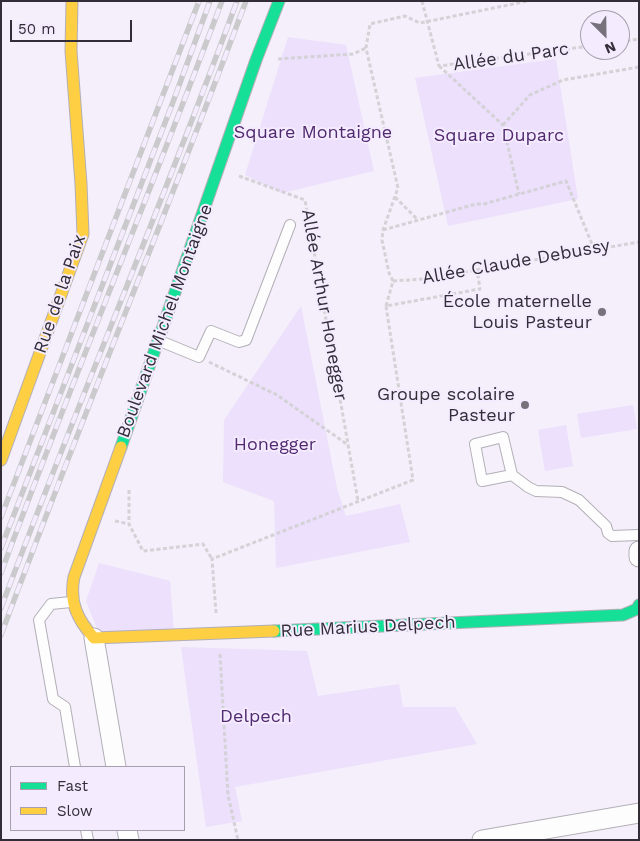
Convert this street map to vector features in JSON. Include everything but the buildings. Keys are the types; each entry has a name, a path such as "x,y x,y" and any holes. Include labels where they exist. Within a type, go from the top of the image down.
{"street":[{"name":"Rue de la Paix","path":"1,460 83,234 71,51 72,1"},
{"name":"Boulevard Michel Montaigne","path":"94,638 81,624 72,602 71,587 74,576 159,340 256,60 280,1"},
{"path":"639,551 639,556"},
{"name":"Rue Marius Delpech","path":"94,638 624,615 637,609 639,605"},
{"path":"94,638 116,766"},
{"path":"482,840 639,813"}],"lane":[{"path":"159,340 199,357 211,331 239,342 246,340 290,225"},
{"path":"512,475 482,481 475,444 502,437 512,475 528,488 536,491 562,492 579,500 606,526 608,533 612,536 639,535"},
{"path":"72,602 51,604 39,620 53,699 65,707 75,766"}],"path":[{"name":"Allée du Parc","path":"422,1 439,66 580,47"},
{"path":"212,559 413,480 386,306 393,281 389,273 382,240 383,230 398,188 366,48 370,24 405,16 420,23 428,22 528,1"},
{"path":"256,60 353,54 366,48"},
{"path":"439,66 504,124 519,194"},
{"path":"504,124 530,95 562,80 639,67"},
{"name":"Allée Arthur Honegger","path":"219,169 305,200 358,501"},
{"path":"383,230 566,181 594,249"},
{"path":"395,197 418,220"},
{"name":"Allée Claude Debussy","path":"393,281 424,279 639,242"},
{"path":"386,306 480,289 477,269"},
{"path":"199,357 277,394 348,445"},
{"path":"130,481 129,524 143,551 203,544 212,559 228,795 238,840"}],"green space":[{"name":"Square Montaigne","path":"288,37 346,45 374,171 282,193 245,175"},
{"name":"Square Duparc","path":"556,59 578,199 448,226 415,78"},
{"name":"Honegger","path":"301,306 337,488 346,516 400,504 410,542 276,568 274,501 223,482 224,420"},
{"path":"633,405 637,429 581,438 577,414"},
{"path":"566,425 573,466 545,471 538,430"},
{"path":"99,563 170,581 174,631 98,631 86,601"},
{"name":"Delpech","path":"181,647 307,651 318,696 399,684 403,707 455,707 477,744 235,787 242,821 206,827"}],"railway":[{"path":"1,517 199,1"},
{"path":"1,548 210,1"},
{"path":"1,573 222,1"},
{"path":"1,608 237,1"},
{"path":"1,635 246,1"}],"traffic: fast":[{"path":"121,447 256,60 279,1"},
{"path":"274,631 623,615 637,609 639,605"}],"traffic: slow":[{"path":"1,460 83,234 71,51 72,1"},
{"path":"121,447 74,577 73,594 76,610 88,631 94,638 274,631"}],"place":[{"name":"École maternelle Louis Pasteur","path":"602,312"},
{"name":"Groupe scolaire Pasteur","path":"525,405"}]}
